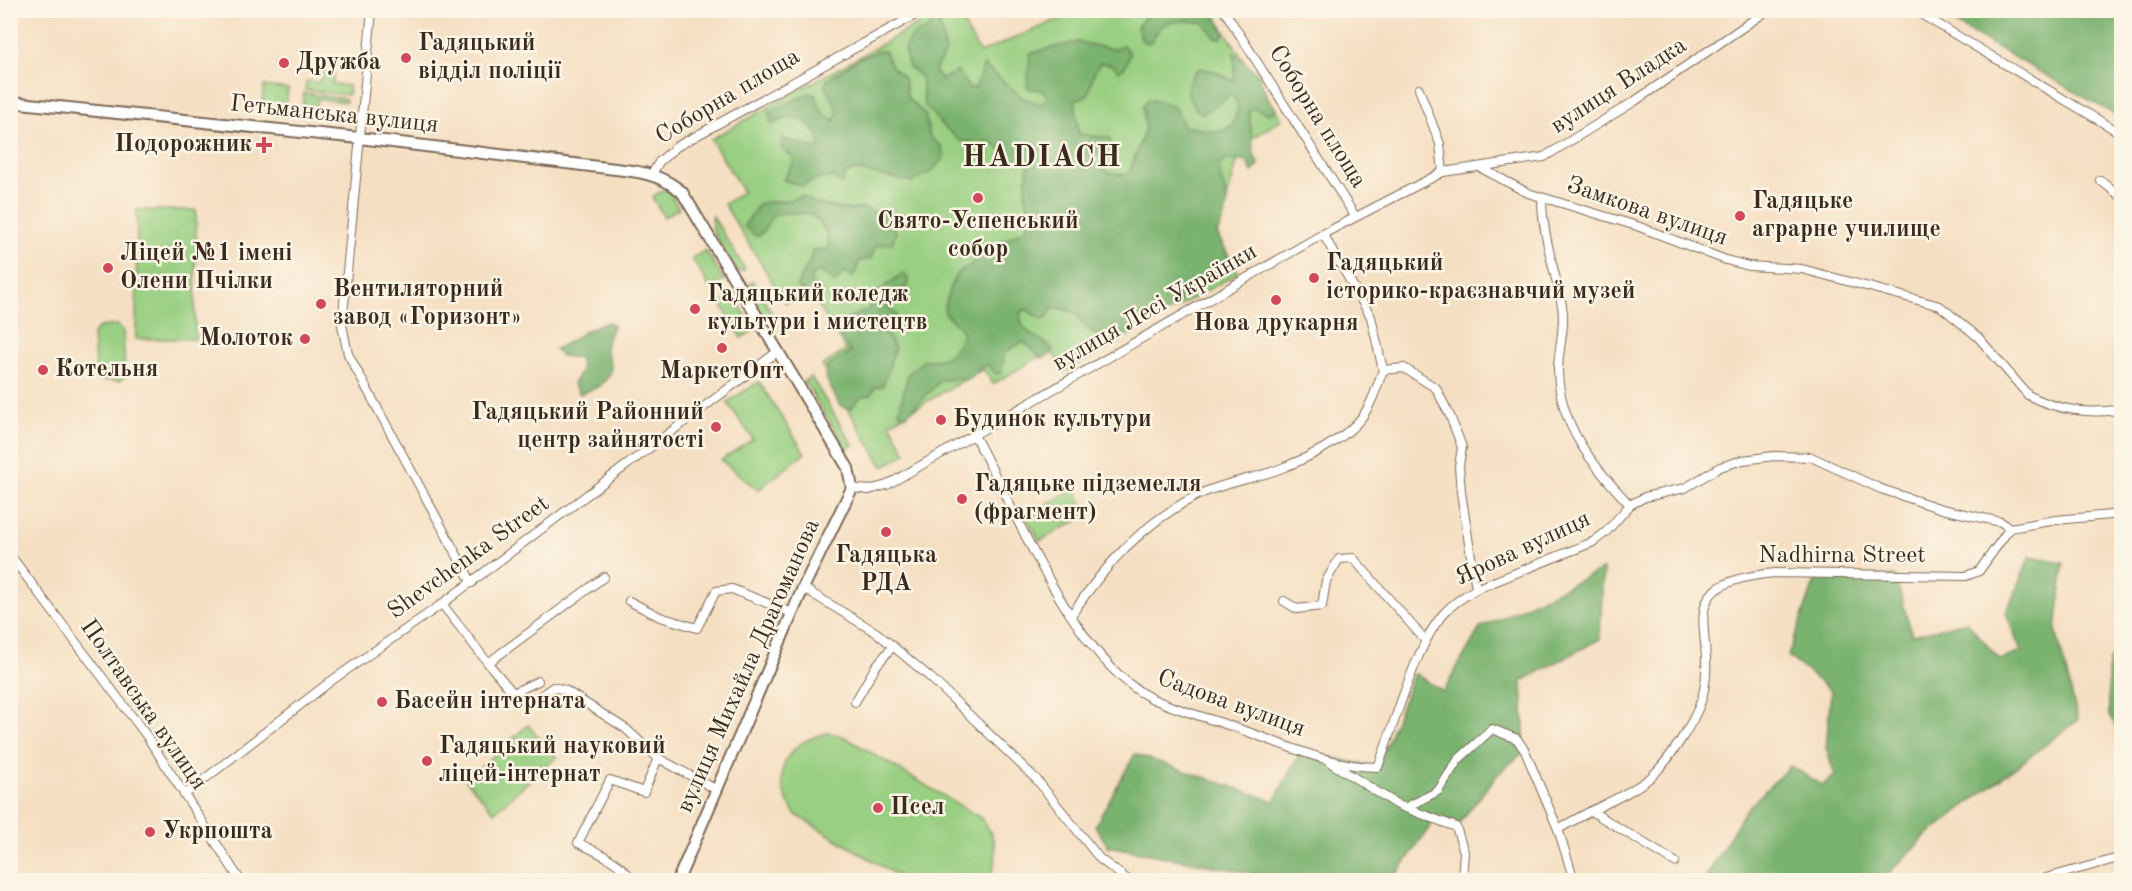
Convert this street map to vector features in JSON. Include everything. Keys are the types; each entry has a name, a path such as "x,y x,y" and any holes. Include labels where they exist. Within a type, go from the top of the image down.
{"street":[{"path":"372,10 342,325 343,340 348,354 472,583"},
{"name":"Соборна площа","path":"852,488 848,468 682,192 669,181 652,174 659,162 676,147 924,10"},
{"name":"Соборна площа","path":"1224,10 1355,216"},
{"name":"вулиця Владка","path":"1481,168 1544,157 1635,101 1768,10"},
{"path":"1914,10 2121,134"},
{"path":"1419,89 1440,144 1443,172"},
{"name":"Гетьманська вулиця","path":"10,102 359,138 652,174"},
{"name":"вулиця Лесі Українки","path":"852,488 869,490 887,485 1355,216 1443,172 1458,168 1481,168"},
{"name":"Замкова вулиця","path":"1481,168 1542,198 1637,226 1726,260 1749,266 1802,269 1940,306 1958,318 1978,337 2028,395 2039,401 2089,413 2121,409"},
{"path":"2100,180 2121,197"},
{"path":"1542,198 1542,220 1563,309 1558,368 1559,392 1564,411 1585,452 1630,505"},
{"path":"1072,614 1100,574 1150,524 1197,495 1224,483 1287,466 1331,442 1358,423 1376,391 1383,370 1371,317 1323,234"},
{"name":"Shevchenka Street","path":"184,795 331,681 472,583 777,352"},
{"path":"1383,370 1404,368 1436,388 1450,416 1462,447 1459,466 1461,492 1476,589"},
{"name":"Садова вулиця","path":"974,435 1043,570 1114,672 1149,697 1328,761 1378,767"},
{"name":"Ярова вулиця","path":"1378,767 1425,640 1445,612 1476,589 1593,542 1606,532 1630,505 1646,497 1685,488 1720,467 1743,460 1774,456 1812,457 1881,489 1942,509 2001,522 2010,528 2056,520 2121,514"},
{"name":"вулиця Михайла Драгоманова","path":"678,880 803,588 852,488"},
{"name":"Nadhirna Street","path":"1558,829 1651,777 1686,730 1700,704 1706,683 1702,626 1706,602 1727,581 1746,575 1775,573 1966,576 1979,571 2010,528"},
{"name":"Полтавська вулиця","path":"10,555 146,735 240,880"},
{"path":"1284,601 1298,609 1322,606 1326,581 1339,559 1353,558 1425,640"},
{"path":"488,663 604,577"},
{"path":"803,588 877,633 931,678 1037,780 1100,859 1128,880"},
{"path":"629,601 660,617 697,628 716,591 732,589 792,613"},
{"path":"442,604 513,693 538,681"},
{"path":"855,702 876,666 893,646"},
{"path":"540,696 553,687 565,690 626,729 658,758 717,789"},
{"path":"1405,808 1438,791 1458,760 1492,729 1517,739 1525,751 1558,829 1574,880"},
{"path":"633,880 622,867 605,855 578,843 610,780 644,792 658,758"},
{"name":"Садова вулиця","path":"1328,761 1405,808 1456,827 1464,852 1462,880"},
{"path":"1591,811 1675,862"},
{"path":"2039,880 2121,857"}],"green space":[{"path":"943,10 956,11 980,53 1078,11 1212,11 1282,119 1242,145 1217,234 1238,273 1064,372 1051,350 993,384 983,369 890,423 906,453 883,467 822,366 846,350 809,291 786,304 724,204 743,192 711,139"},
{"path":"1159,11 1214,11 1224,33 1222,38 1216,38 1203,22 1179,21 1167,23 1161,27 1153,40 1148,43 1142,41 1137,27 1145,17"},
{"path":"1933,11 2121,11 2121,118"},
{"path":"933,22 939,22 946,51 934,72 942,79 957,71 969,88 975,88 984,65 1023,98 1041,104 1047,98 1045,93 1027,86 1030,53 1077,42 1113,49 1123,45 1130,54 1124,69 1119,71 1111,64 1100,63 1094,73 1088,95 1075,100 1079,134 1110,138 1109,149 1093,155 1092,161 1107,172 1124,175 1129,173 1145,129 1143,106 1148,99 1175,108 1183,126 1219,132 1233,125 1238,108 1235,98 1229,96 1202,114 1189,98 1188,86 1190,79 1199,68 1214,71 1234,81 1234,53 1259,75 1267,97 1276,108 1269,114 1253,108 1249,111 1254,155 1259,165 1252,172 1247,162 1226,159 1219,166 1227,205 1217,234 1230,260 1204,283 1153,319 1119,336 1104,340 1087,329 1074,312 1053,307 1048,317 1041,319 1027,310 1021,311 1022,325 1053,349 1051,354 1043,358 1023,342 1005,352 1001,373 996,374 989,366 984,365 969,379 941,380 906,416 901,415 899,411 908,374 924,360 939,360 948,356 963,334 944,311 949,290 957,273 971,265 982,252 1026,229 1030,212 1025,195 1028,163 1013,160 992,143 960,141 924,104 921,77 909,67 904,50 912,36 926,31"},
{"path":"884,51 892,67 904,78 908,99 925,114 930,137 942,147 944,158 930,173 912,182 854,170 846,174 842,184 833,177 812,181 803,186 783,180 793,164 793,158 781,148 782,138 815,148 820,147 820,141 815,131 802,120 788,118 771,124 769,112 810,93 816,95 821,111 834,121 838,111 825,85 827,80 858,59"},
{"path":"321,72 334,73 333,84 349,86 348,95 305,90 306,81 320,82"},
{"path":"264,86 288,89 285,112 261,109"},
{"path":"304,93 346,99 346,102 317,99 315,115 301,114"},
{"path":"667,188 679,208 664,217 652,197"},
{"path":"802,196 817,204 849,210 864,208 889,218 896,233 892,243 875,246 871,259 860,261 853,277 845,271 835,284 821,271 811,276 812,285 824,293 821,300 815,299 797,287 810,260 812,250 827,249 827,234 818,221 810,214 778,214 771,218 760,235 755,236 744,226 759,204"},
{"path":"137,210 196,210 195,339 136,339"},
{"path":"712,215 745,269 740,272 737,271 713,232"},
{"path":"706,250 724,280 710,288 692,258"},
{"path":"903,273 909,280 907,287 887,296 888,305 897,316 884,329 895,348 883,386 875,387 871,395 861,397 849,410 839,404 825,376 827,367 850,352 842,339 841,327 847,319 868,310 875,294"},
{"path":"753,281 774,317 766,322 746,288"},
{"path":"734,296 755,330 741,338 721,304"},
{"path":"608,322 613,325 605,347 611,365 610,375 600,386 580,394 573,384 581,371 580,358 561,356 555,349 592,327"},
{"path":"117,325 123,330 125,376 120,381 100,380 96,376 93,334 99,327"},
{"path":"811,377 853,445 847,449 804,381"},
{"path":"759,382 805,453 758,490 721,460 753,439 727,402"},
{"path":"1074,489 1088,514 1040,541 1025,516"},
{"path":"2030,557 2064,563 2056,630 2078,720 1928,834 1882,880 1858,874 1847,880 1704,880 1745,811 1790,766 1822,785 1835,776 1826,748 1831,691 1788,656 1817,575 1895,576 1912,635 1967,622 2000,660 2021,652 2006,613"},
{"path":"1603,569 1600,639 1522,681 1525,751 1497,775 1456,827 1435,819 1393,880 1287,880 1108,846 1095,826 1135,754 1274,801 1301,751 1378,767 1414,673 1443,692 1480,628"},
{"path":"2121,639 2121,735 2109,714 2108,663"},
{"path":"528,725 557,757 494,812 466,780"},
{"name":"Псел","path":"828,733 843,736 981,818 991,833 996,856 988,880 905,880 796,815 787,801 783,788 782,775 785,764 800,744"}],"place":[{"name":"Гадяцький відділ поліції","path":"406,58"},
{"name":"Дружба","path":"284,63"},
{"name":"Подорожник","path":"264,145"},
{"name":"Свято-Успенський собор","path":"978,198"},
{"name":"Гадяцьке аграрне училище","path":"1740,216"},
{"name":"Ліцей №1 імені Олени Пчілки","path":"108,268"},
{"name":"Гадяцький історико-краєзнавчий музей","path":"1314,278"},
{"name":"Нова друкарня","path":"1276,300"},
{"name":"Вентиляторний завод «Горизонт»","path":"321,304"},
{"name":"Гадяцький коледж культури і мистецтв","path":"695,309"},
{"name":"Молоток","path":"305,339"},
{"name":"МаркетОпт","path":"722,348"},
{"name":"Котельня","path":"43,370"},
{"name":"Будинок культури","path":"941,420"},
{"name":"Гадяцький Районний центр зайнятості","path":"716,427"},
{"name":"Гадяцьке підземелля (фрагмент)","path":"962,499"},
{"name":"Гадяцька РДА","path":"886,532"},
{"name":"Басейн інтерната","path":"382,702"},
{"name":"Гадяцький науковий ліцей-інтернат","path":"427,761"},
{"name":"Псел","path":"878,808"},
{"name":"Укрпошта","path":"150,832"}],"district":[{"name":"HADIACH","path":"1042,158"}]}
